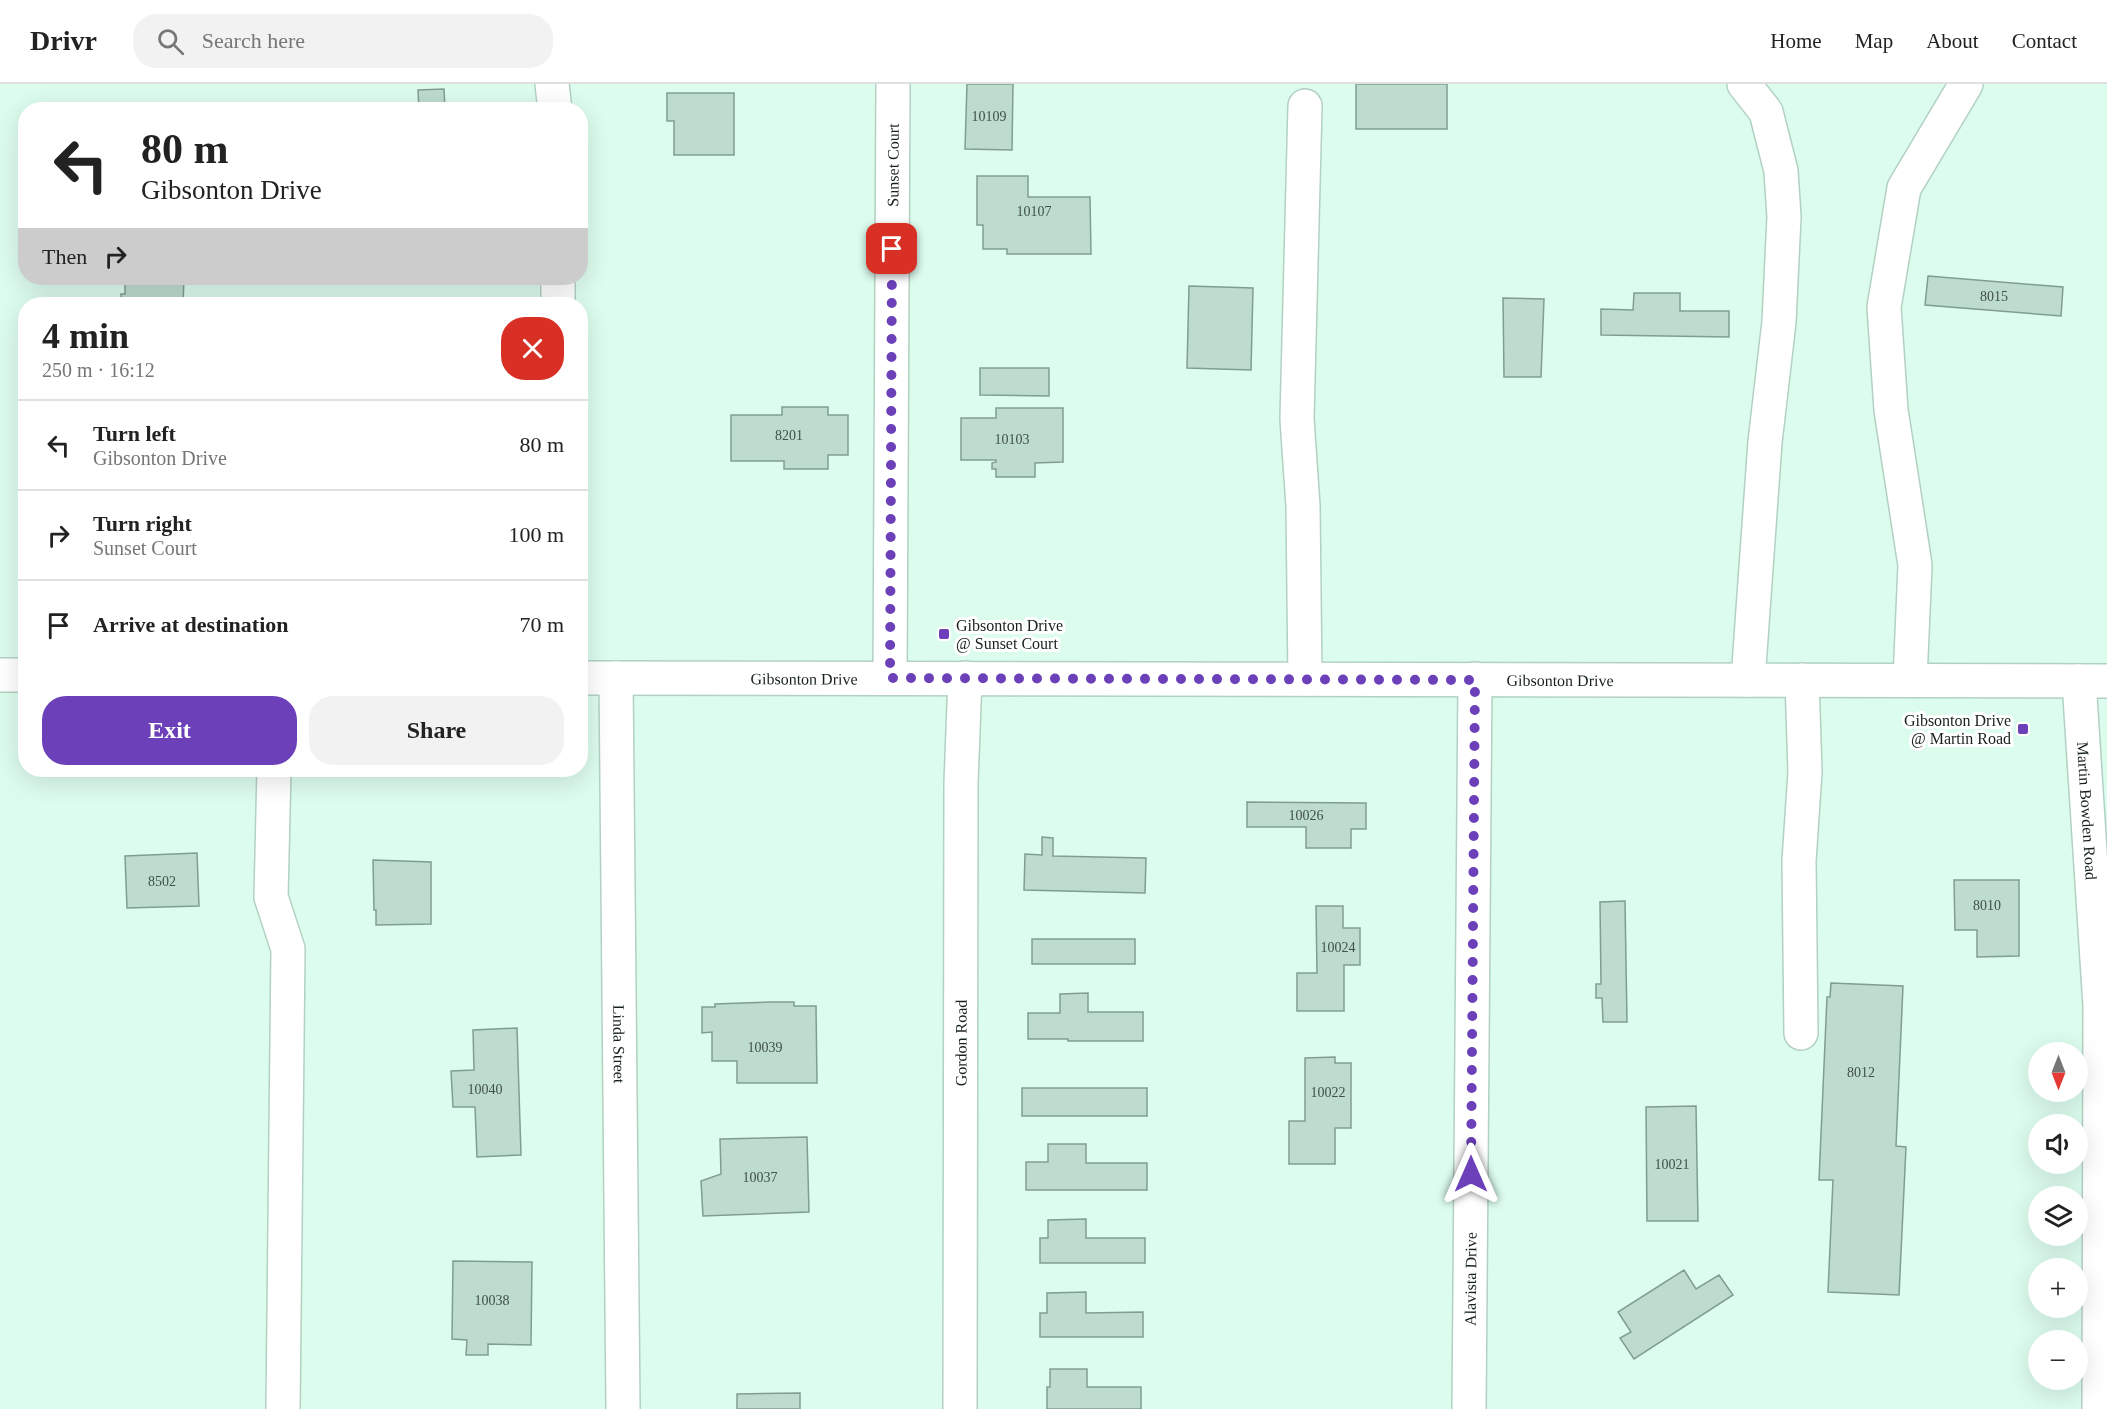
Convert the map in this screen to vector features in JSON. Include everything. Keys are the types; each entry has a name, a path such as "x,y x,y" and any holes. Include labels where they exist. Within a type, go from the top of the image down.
{"street":[{"path":"552,84 554,102"},
{"name":"Sunset Court","path":"890,678 893,84"},
{"path":"1744,84 1766,112 1781,171 1784,217 1779,322 1765,442 1748,680"},
{"path":"1910,680 1915,565 1891,410 1884,307 1904,188 1966,84"},
{"path":"1305,106 1297,419 1303,506 1305,679"},
{"path":"0,675 18,675"},
{"name":"Gibsonton Drive","path":"588,678 2093,681"},
{"name":"Linda Street","path":"616,678 623,1409"},
{"name":"Gordon Road","path":"960,1409 961,783 965,678"},
{"name":"Alavista Drive","path":"1469,1409 1475,680"},
{"path":"1801,1033 1799,861 1805,771 1803,680"},
{"name":"Martin Bowden Road","path":"2093,681 2100,1006 2099,1409"},
{"path":"274,777 271,897 288,949 283,1409"}],"building":[{"path":"967,84 1013,84 1012,150 965,149"},
{"path":"1356,84 1447,84 1447,129 1356,129"},
{"path":"444,89 445,102 419,102 418,90"},
{"path":"667,93 734,93 734,155 674,155 674,121 667,121"},
{"path":"977,176 1028,176 1028,197 1090,197 1091,254 1007,254 1007,249 983,249 983,225 977,225"},
{"path":"1928,276 2063,287 2061,316 1925,305"},
{"path":"125,285 184,285 183,297 121,297 121,294 125,294"},
{"path":"1189,286 1253,288 1251,370 1187,368"},
{"path":"1634,293 1680,293 1680,311 1729,311 1729,337 1601,335 1601,309 1633,310"},
{"path":"1503,298 1544,299 1541,377 1504,377"},
{"path":"980,368 1049,368 1049,396 980,395"},
{"path":"782,407 828,407 828,415 848,415 848,455 828,455 828,469 784,469 784,461 731,461 731,415 782,415"},
{"path":"996,408 1063,408 1063,462 1035,463 1035,477 996,477 996,469 992,469 992,463 996,460 961,460 961,418 996,418"},
{"path":"1247,802 1366,803 1366,829 1351,829 1351,848 1306,848 1306,827 1247,827"},
{"path":"1042,837 1053,838 1053,856 1146,858 1145,893 1024,890 1025,854 1042,855"},
{"path":"197,853 199,906 127,908 125,856"},
{"path":"373,860 431,862 431,924 376,925"},
{"path":"1954,880 2019,880 2019,956 1977,957 1977,930 1955,930"},
{"path":"1625,901 1627,1022 1603,1022 1602,998 1596,998 1596,984 1601,984 1600,902"},
{"path":"1316,906 1343,906 1343,928 1360,928 1360,965 1344,965 1344,1011 1297,1011 1297,973 1317,973"},
{"path":"1032,939 1135,939 1135,964 1032,964"},
{"path":"1831,983 1903,986 1896,1146 1906,1147 1899,1295 1828,1292 1833,1180 1819,1180 1827,997 1830,997"},
{"path":"1088,993 1088,1012 1143,1012 1143,1041 1028,1039 1028,1013 1060,1013 1060,994"},
{"path":"794,1002 794,1006 816,1006 817,1083 737,1083 737,1061 712,1061 712,1032 702,1033 702,1007 715,1007 715,1004"},
{"path":"517,1028 521,1155 477,1157 475,1107 453,1107 451,1071 474,1070 473,1030"},
{"path":"1335,1057 1335,1063 1351,1063 1351,1128 1335,1128 1335,1164 1289,1164 1289,1121 1305,1121 1305,1058"},
{"path":"1022,1088 1147,1088 1147,1116 1022,1116"},
{"path":"1696,1106 1698,1221 1647,1221 1646,1107"},
{"path":"807,1137 809,1212 703,1216 701,1181 721,1174 720,1139"},
{"path":"1048,1144 1086,1144 1086,1163 1147,1163 1147,1190 1026,1190 1026,1162 1048,1162"},
{"path":"1086,1219 1086,1238 1145,1238 1145,1263 1040,1263 1040,1238 1048,1238 1048,1220"},
{"path":"453,1261 532,1262 531,1345 488,1344 488,1355 466,1355 467,1340 452,1339"},
{"path":"1684,1270 1696,1289 1719,1275 1733,1295 1634,1359 1620,1338 1631,1332 1618,1312"},
{"path":"1086,1292 1086,1313 1143,1312 1143,1337 1040,1337 1040,1313 1047,1313 1047,1293"},
{"path":"1050,1369 1087,1369 1087,1387 1141,1387 1141,1409 1047,1409"},
{"path":"800,1393 800,1409 737,1409 737,1394"}],"place":[{"name":"Gibsonton Drive @ Sunset Court","path":"944,634"},
{"name":"Gibsonton Drive @ Martin Road","path":"2023,729"}],"route":[{"path":"892,249 890,678 1475,680 1471,1174"}]}
